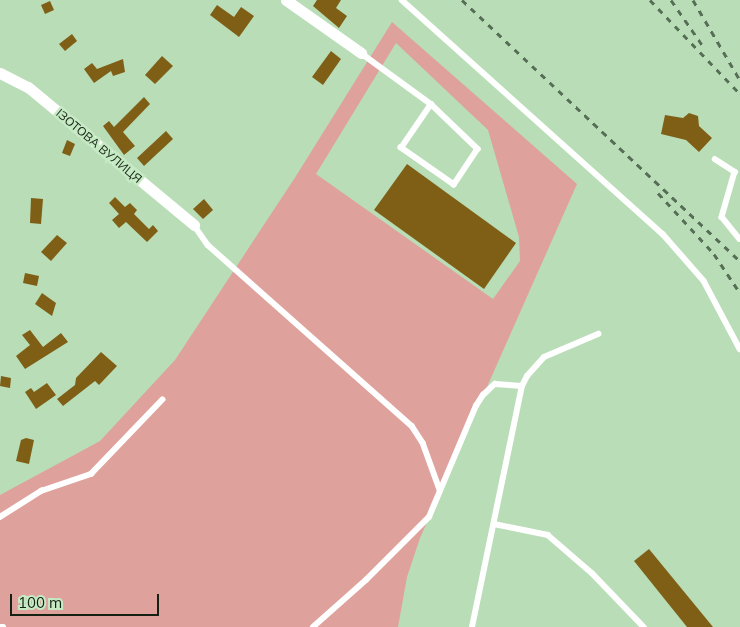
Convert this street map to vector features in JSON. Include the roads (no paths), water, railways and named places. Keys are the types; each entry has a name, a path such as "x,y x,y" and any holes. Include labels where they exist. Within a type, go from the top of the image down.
{"street":[{"path":"286,0 361,53"},
{"name":"ІЗОТОВА ВУЛИЦЯ","path":"0,73 28,86 194,225"}],"lane":[{"path":"402,0 663,234 704,280 740,350"},
{"path":"361,53 431,104 478,149 454,185 401,148 431,104"},
{"path":"715,158 735,172 722,216 740,239"},
{"path":"194,225 208,245 412,426 423,443 440,490"},
{"path":"472,627 522,386 527,376 544,357 598,334"},
{"path":"313,627 430,517 476,406 484,395 495,384 522,386"},
{"path":"0,517 41,491 91,474 162,400"},
{"path":"494,524 548,535 592,573 644,627"}],"railway":[{"path":"462,0 740,261"},
{"path":"650,0 740,94"},
{"path":"671,0 703,46"},
{"path":"693,0 740,80"},
{"path":"658,193 714,254 740,293"}]}
